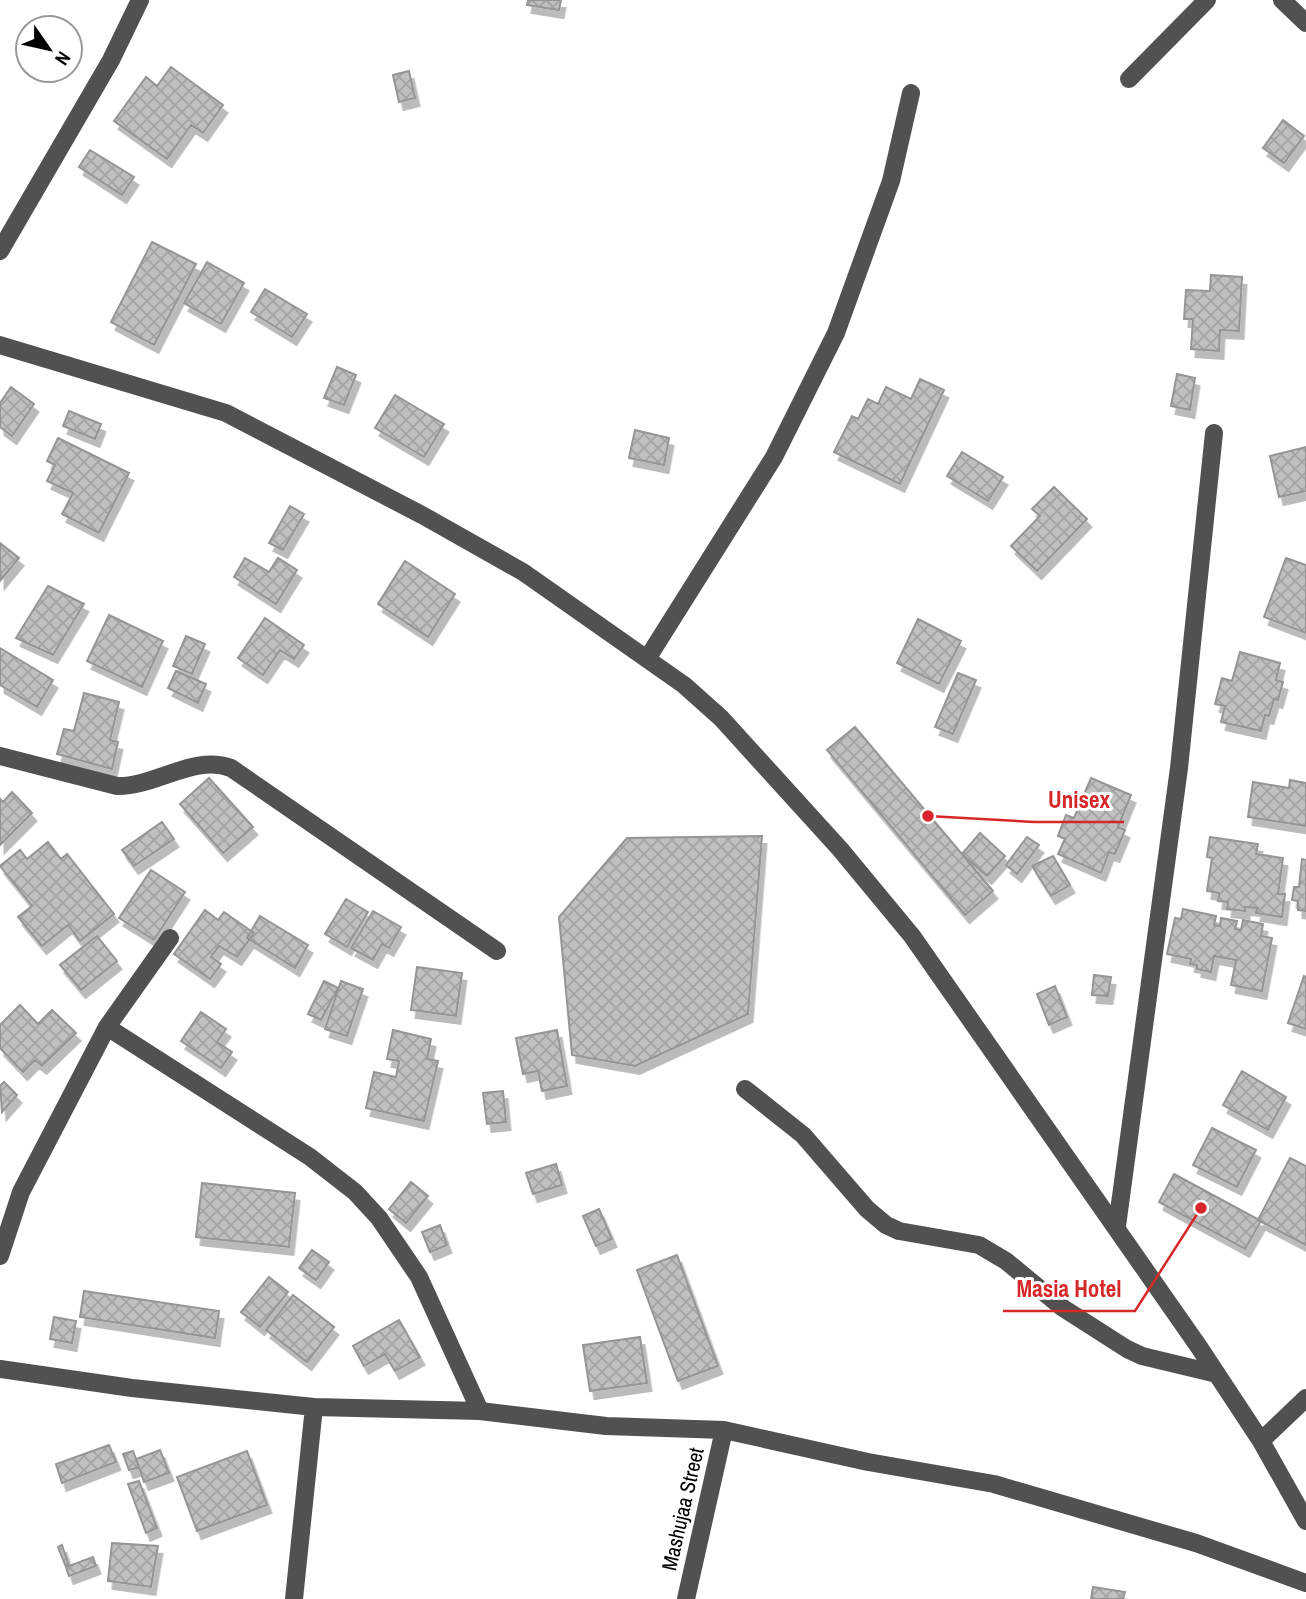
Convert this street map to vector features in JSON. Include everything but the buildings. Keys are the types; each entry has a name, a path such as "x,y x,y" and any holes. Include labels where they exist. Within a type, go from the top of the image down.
{"street":[{"path":"0,251 111,60 140,0"},
{"path":"1129,79 1207,0"},
{"path":"1282,0 1306,23"},
{"path":"647,659 774,457 836,333 891,181 911,93"},
{"path":"0,345 226,413 422,515 523,572 647,659 721,718 840,849 904,926 1117,1226 1217,1374 1261,1441 1306,1521"},
{"path":"1117,1226 1178,768 1213,433"},
{"path":"0,756 117,786 131,786 217,762 230,768 497,950"},
{"path":"0,1255 21,1192 107,1027 170,938"},
{"path":"107,1027 310,1157 355,1192 379,1218 419,1277 480,1411"},
{"path":"745,1089 803,1135 867,1209 886,1225 899,1231 979,1245 1006,1261 1063,1308 1127,1349 1142,1356 1217,1374"},
{"path":"0,1369 132,1388 314,1407 480,1411 606,1426 724,1430 868,1462 994,1484 1195,1543 1306,1583"},
{"path":"1261,1441 1306,1398"},
{"path":"293,1599 314,1407"},
{"name":"Mashujaa Street","path":"686,1599 724,1430"}],"place":[{"name":"Unisex","path":"928,816"},
{"name":"Masia Hotel","path":"1201,1208"}]}
